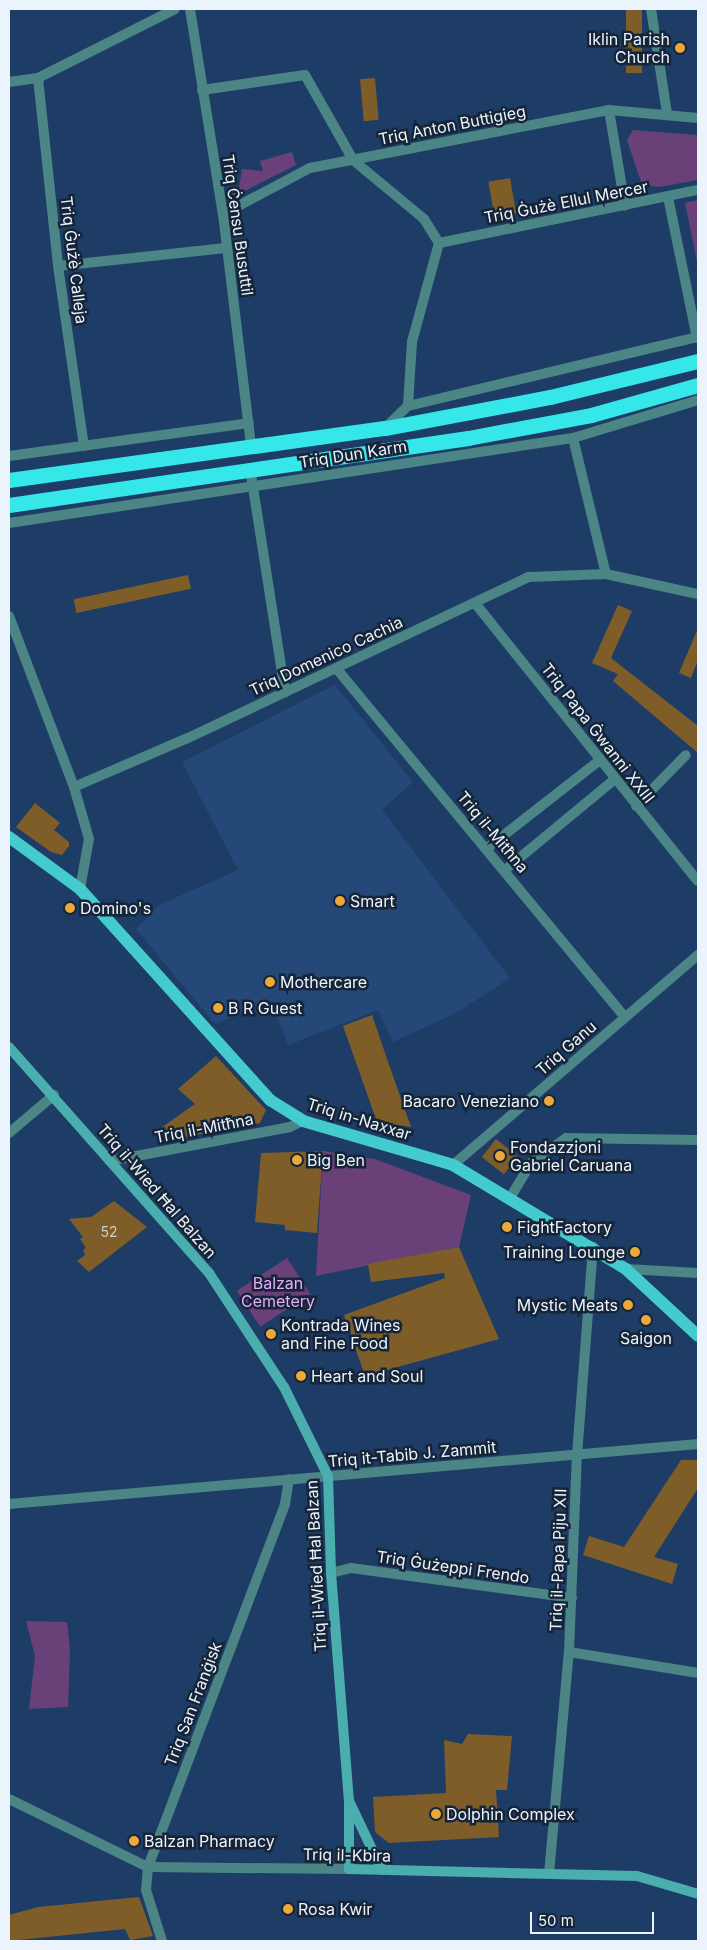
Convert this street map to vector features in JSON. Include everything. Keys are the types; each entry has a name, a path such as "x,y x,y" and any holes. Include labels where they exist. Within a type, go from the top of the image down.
{"highway":[{"name":"Triq Dun Karm","path":"9,480 386,428 550,397 698,360"},
{"name":"Triq Dun Karm","path":"9,505 250,468 468,438 591,415 698,385"}],"main road":[{"name":"Triq in-Naxxar","path":"9,837 80,889 270,1100 302,1121 453,1165 593,1247 626,1269 698,1336"},
{"name":"Triq il-Wied Ħal Balzan","path":"9,1047 54,1095 209,1273 284,1387 328,1476 331,1573 348,1800 348,1870"},
{"name":"Triq il-Wied Ħal Balzan","path":"348,1800 382,1870"},
{"name":"Triq il-Kbira","path":"348,1870 636,1876 698,1894"}],"street":[{"path":"9,82 38,78 175,9"},
{"name":"Triq Ċensu Busuttil","path":"190,9 223,214 251,447"},
{"path":"651,9 668,114"},
{"path":"202,90 305,75 353,160 424,219 439,244 412,342 408,406 698,337 668,197"},
{"name":"Triq Ġużè Calleja","path":"38,78 58,266 84,446"},
{"path":"609,110 625,206"},
{"name":"Triq Anton Buttigieg","path":"223,214 310,168 609,110 698,118"},
{"name":"Triq Ġużè Ellul Mercer","path":"439,244 698,190"},
{"path":"58,266 226,248"},
{"name":"Triq Dun Karm","path":"9,523 573,438 698,400"},
{"name":"Triq Dun Karm","path":"386,428 408,406"},
{"path":"9,456 249,423"},
{"path":"573,438 606,574"},
{"path":"250,468 284,692"},
{"name":"Triq Domenico Cachia","path":"74,787 529,578 606,574 698,594"},
{"name":"Triq Papa Ġwanni XXIII","path":"475,604 698,881"},
{"path":"9,616 74,787 90,839 80,889"},
{"name":"Triq il-Mitħna","path":"336,668 625,1017"},
{"path":"636,806 686,755"},
{"path":"486,849 600,760"},
{"path":"505,870 615,780"},
{"name":"Triq Ganu","path":"453,1165 698,956"},
{"path":"9,1132 54,1095"},
{"name":"Triq il-Mitħna","path":"110,1161 290,1127 302,1121"},
{"path":"510,1198 531,1163 566,1138 698,1140"},
{"name":"Triq il-Papa Piju XII","path":"549,1874 569,1652 577,1455 593,1247"},
{"path":"626,1269 698,1273"},
{"name":"Triq it-Tabib J. Zammit","path":"9,1504 698,1444"},
{"name":"Triq San Franġisk","path":"162,1941 146,1890 148,1867 284,1504 288,1479"},
{"name":"Triq Ġużeppi Frendo","path":"331,1573 350,1568 572,1598"},
{"path":"569,1652 698,1673"},
{"name":"Triq il-Kbira","path":"9,1799 148,1867 348,1870"}],"shaded area":[{"path":"335,685 413,782 382,810 510,978 456,1013 393,1042 378,1010 288,1045 270,1000 215,1024 136,929 159,905 238,870 182,762"}],"green space":[{"path":"633,130 698,135 698,180 659,187 642,185 627,140"},
{"path":"292,152 296,165 235,196 232,193 239,188 242,169 263,171 260,161"},
{"path":"698,200 698,266 685,203"},
{"path":"323,1151 375,1159 471,1195 459,1247 316,1276"},
{"name":"Balzan Cemetery","path":"287,1258 310,1294 260,1327 237,1291"},
{"path":"26,1621 67,1622 70,1650 68,1707 29,1709 35,1656"}],"building":[{"path":"626,9 642,9 642,73 626,73"},
{"path":"375,78 379,120 364,121 360,79"},
{"path":"510,178 516,213 495,217 488,182"},
{"path":"188,575 191,589 76,613 74,599"},
{"path":"618,605 632,611 611,658 698,726 698,753 613,681 618,674 592,663"},
{"path":"698,628 698,660 691,678 679,673"},
{"path":"35,803 60,823 54,830 69,842 69,846 62,855 51,852 16,827"},
{"path":"372,1015 411,1127 377,1122 343,1026"},
{"path":"216,1056 266,1110 260,1123 164,1141 158,1130 195,1104 178,1089"},
{"name":"Fondazzjoni Gabriel Caruana","path":"496,1139 518,1156 504,1174 482,1157"},
{"path":"323,1151 317,1233 285,1230 285,1225 255,1222 261,1153"},
{"path":"114,1201 147,1227 89,1272 77,1261 85,1255 83,1250 86,1248 80,1239 83,1237 69,1219 91,1217"},
{"path":"459,1247 499,1339 365,1376 344,1315 445,1278 444,1273 371,1282 368,1264"},
{"path":"681,1460 698,1460 698,1488 654,1557 678,1564 672,1584 583,1555 589,1536 624,1547"},
{"name":"Dolphin Complex","path":"468,1734 512,1736 507,1790 496,1790 499,1837 389,1843 375,1832 373,1797 446,1793 444,1740 462,1744"},
{"path":"139,1897 153,1936 130,1940 125,1929 9,1941 9,1915 38,1907"}],"place":[{"name":"Iklin Parish Church","path":"680,48"},
{"name":"Smart","path":"340,901"},
{"name":"Domino's","path":"70,908"},
{"name":"Mothercare","path":"270,982"},
{"name":"B R Guest","path":"218,1008"},
{"name":"Bacaro Veneziano","path":"549,1101"},
{"name":"Fondazzjoni Gabriel Caruana","path":"500,1156"},
{"name":"Big Ben","path":"297,1160"},
{"name":"FightFactory","path":"507,1227"},
{"name":"Training Lounge","path":"635,1252"},
{"name":"Mystic Meats","path":"628,1305"},
{"name":"Saigon","path":"646,1320"},
{"name":"Kontrada Wines and Fine Food","path":"271,1334"},
{"name":"Heart and Soul","path":"301,1376"},
{"name":"Dolphin Complex","path":"436,1814"},
{"name":"Balzan Pharmacy","path":"134,1841"},
{"name":"Rosa Kwir","path":"288,1909"}]}
